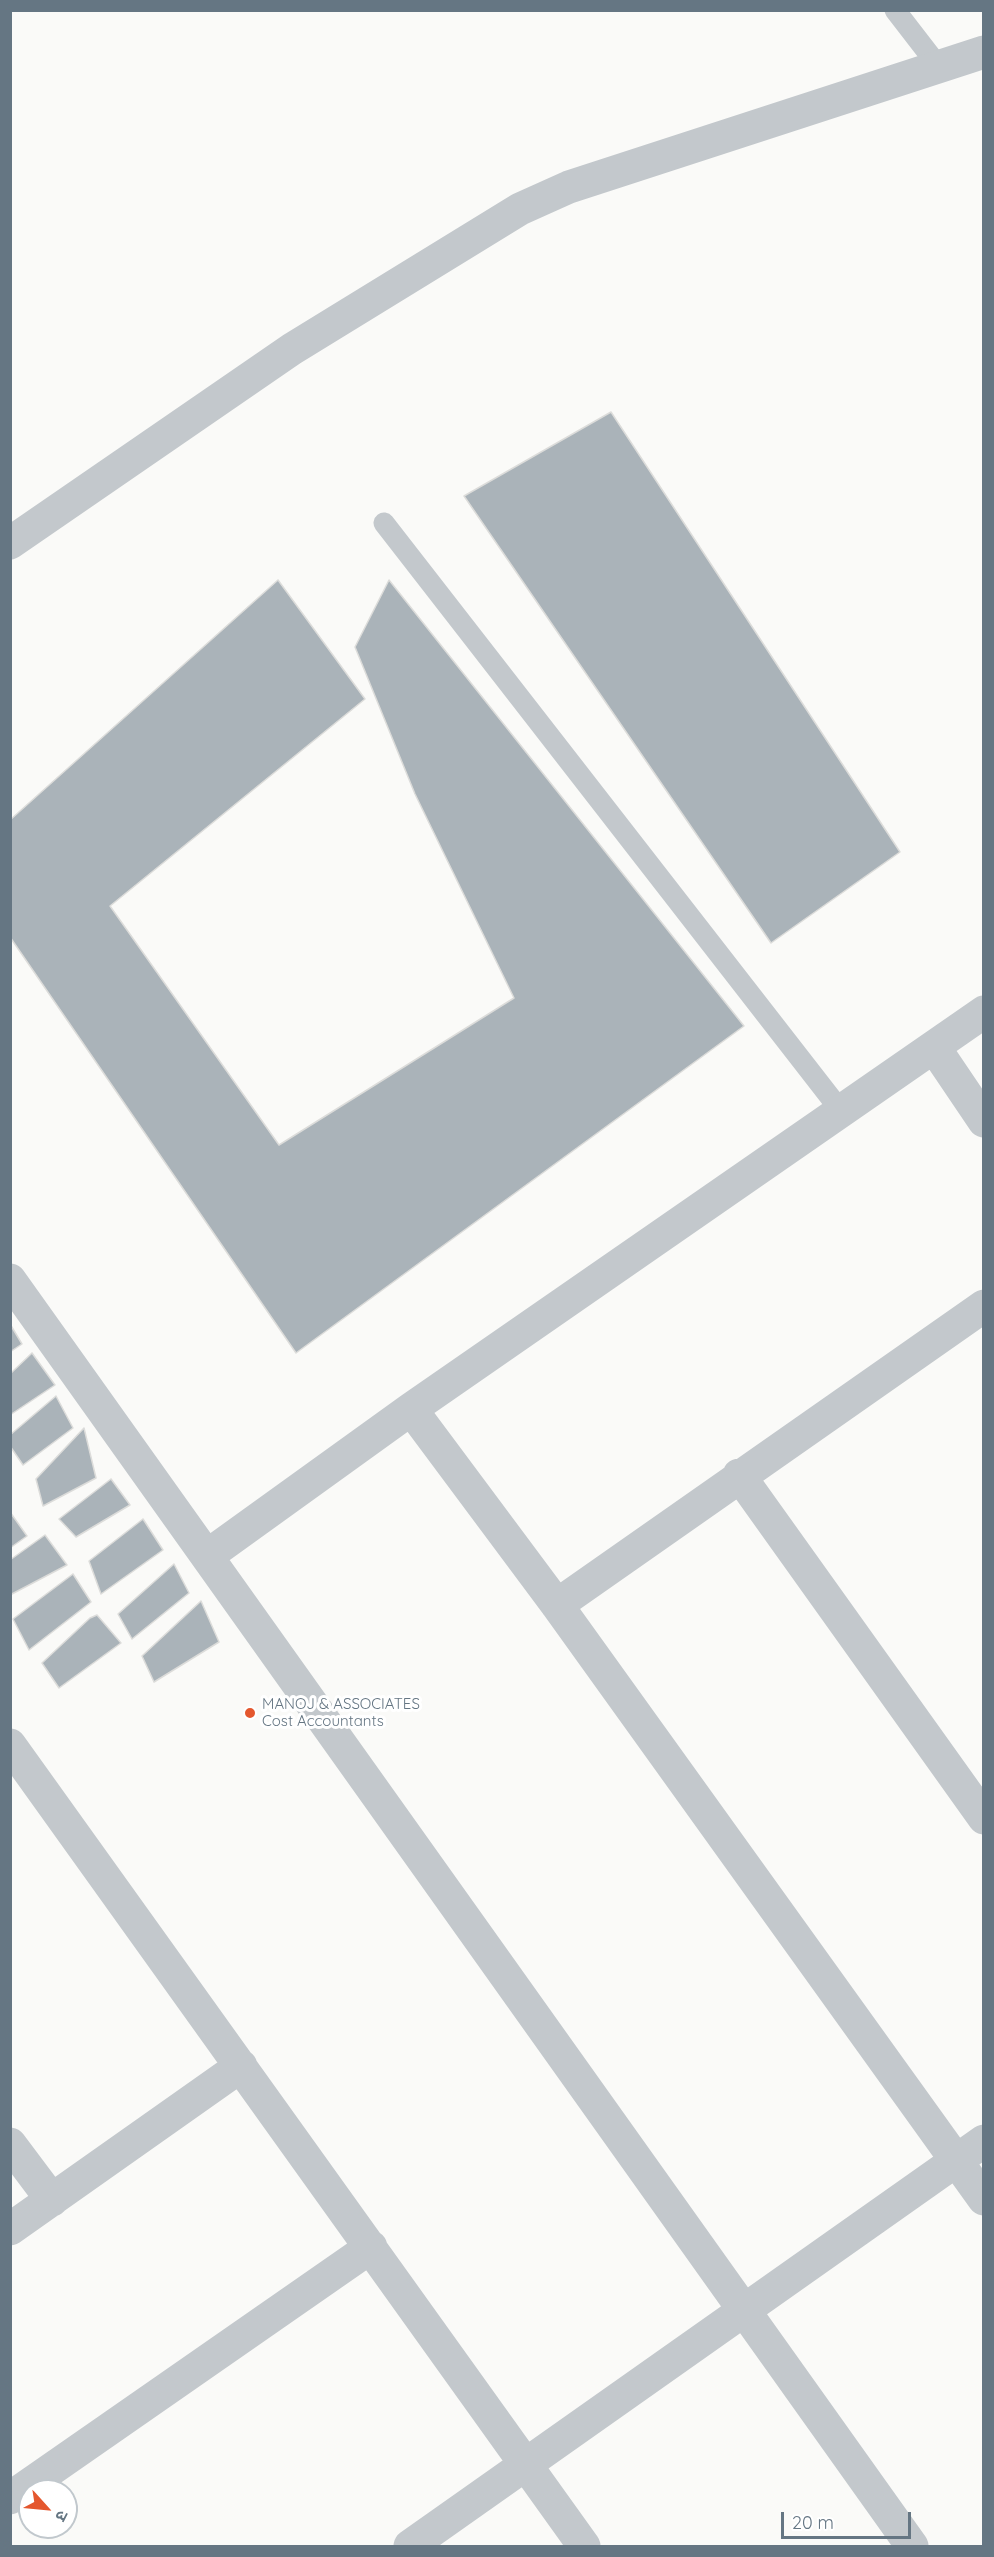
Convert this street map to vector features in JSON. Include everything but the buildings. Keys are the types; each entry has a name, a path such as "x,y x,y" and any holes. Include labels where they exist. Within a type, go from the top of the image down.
{"street":[{"path":"10,543 292,349 520,209 569,187 984,52"},
{"path":"207,1556 411,1409 984,1012"},
{"path":"934,1047 984,1121"},
{"path":"10,1280 912,2547"},
{"path":"557,1605 984,1306"},
{"path":"411,1409 557,1605 984,2199"},
{"path":"740,1475 984,1818"},
{"path":"10,1745 527,2464 584,2547"},
{"path":"10,2229 241,2066"},
{"path":"410,2547 984,2141"},
{"path":"10,2144 52,2200"},
{"path":"10,2498 371,2247"}],"lane":[{"path":"895,10 939,67"},
{"path":"384,523 842,1111"}],"place":[{"name":"MANOJ & ASSOCIATES Cost Accountants","path":"250,1713"}]}
